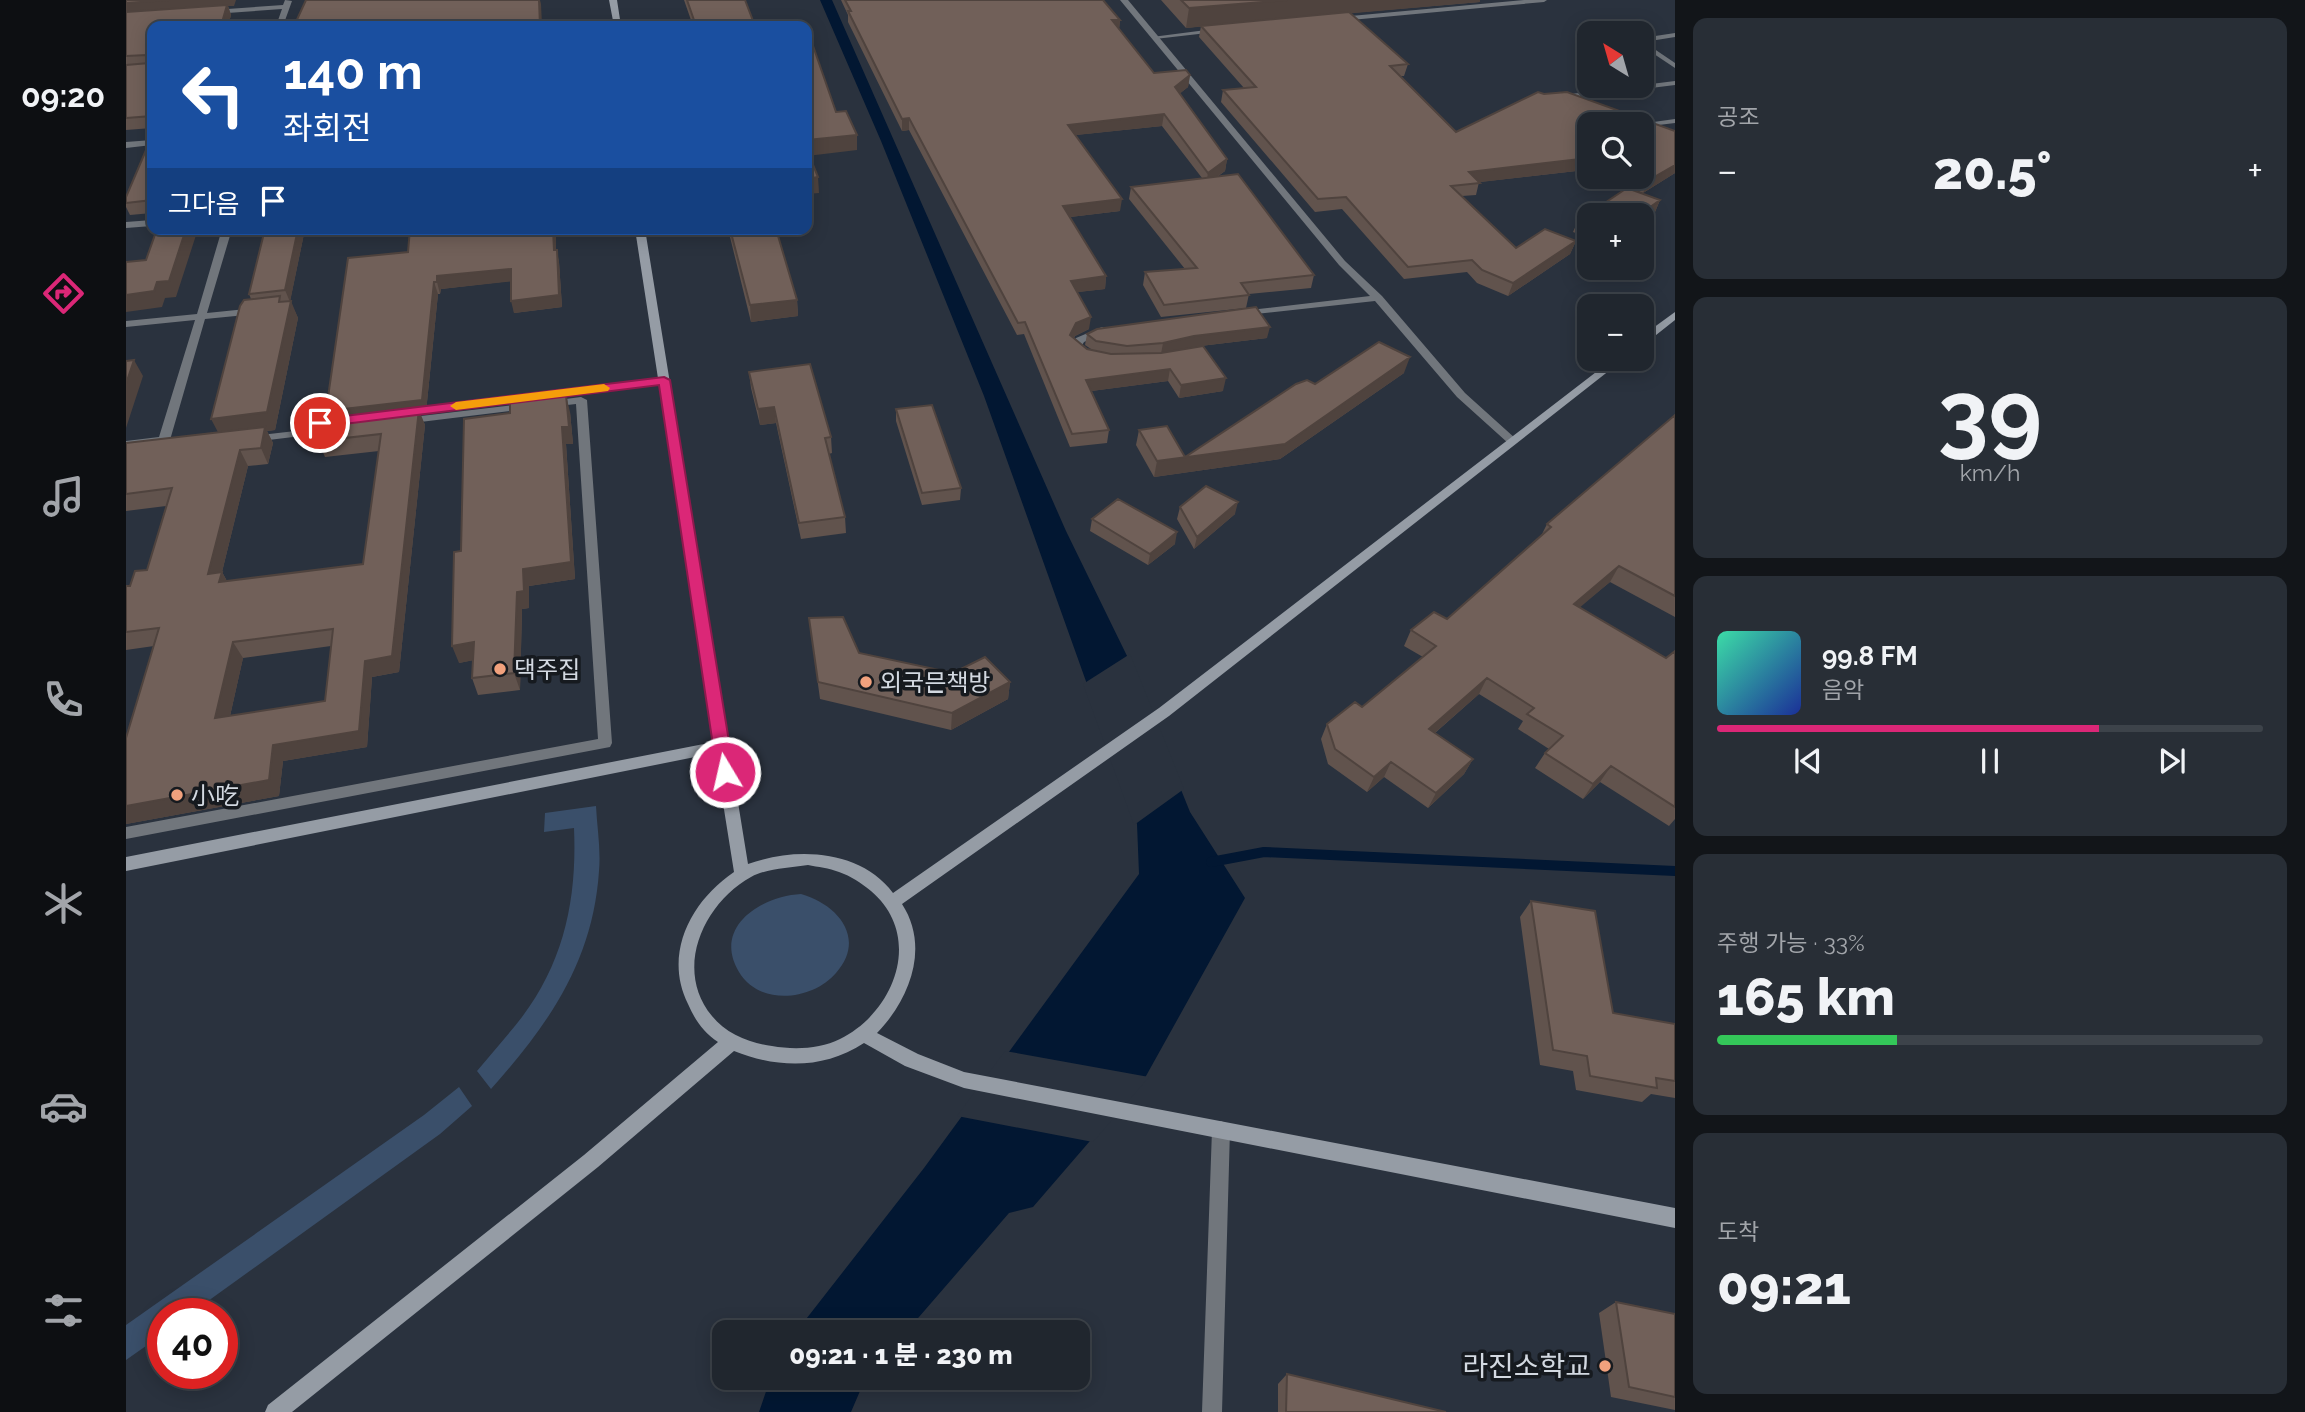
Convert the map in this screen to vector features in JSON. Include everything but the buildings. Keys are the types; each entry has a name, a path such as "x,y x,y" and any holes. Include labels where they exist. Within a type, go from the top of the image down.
{"main road":[{"path":"613,0 617,21"},
{"path":"640,235 741,875"},
{"path":"1654,332 1675,315"},
{"path":"892,902 1164,712 1603,371"},
{"path":"126,864 721,746"},
{"path":"808,859 841,865 870,880 892,902 906,930 908,962 899,994 878,1022 848,1044 808,1056 768,1055 731,1042 703,1018 688,987 685,953 695,922 714,895 741,875 774,863 808,859"},
{"path":"863,1033 891,1052 919,1066 964,1080 1675,1218"},
{"path":"275,1412 591,1161 731,1042"}],"street":[{"path":"1124,0 1342,263 1378,298 1461,395 1512,441"},
{"path":"206,12 287,3 282,21"},
{"path":"126,145 147,143"},
{"path":"126,225 147,223"},
{"path":"126,444 164,440 225,235"},
{"path":"1226,316 1378,298"},
{"path":"126,324 270,309"},
{"path":"1097,362 1080,355 1076,347 1080,340 1101,330 1114,328"},
{"path":"126,833 605,743 581,400 388,419 664,380"},
{"path":"234,441 354,423 320,423"},
{"path":"126,454 179,447"},
{"path":"1212,1412 1221,1130"}],"lane":[{"path":"1336,20 1544,0"},
{"path":"1155,37 1224,30"},
{"path":"1654,39 1675,35"},
{"path":"1654,50 1675,66"},
{"path":"1563,97 1675,83"},
{"path":"1654,124 1675,121"}],"shaded area":[{"path":"820,0 832,0 1066,531 1128,658 1190,812 1245,898 1146,1076 1033,1207 1009,1213 916,1320 805,1320 924,1168 1139,874 1137,824 984,396 881,141"},
{"path":"596,806 599,871 588,934 564,989 549,1015 491,1089 477,1071 537,995 558,950 570,903 574,828 544,832 545,813"},
{"path":"801,894 826,906 844,924 849,947 845,960 826,982 801,994 773,995 760,991 748,983 739,972 732,956 732,941 736,928 757,908 786,896"},
{"path":"459,1087 472,1106 440,1134 212,1298 164,1298 424,1115"},
{"path":"147,1310 147,1345 126,1360 126,1325"},
{"path":"767,1390 860,1390 851,1412 759,1412"}],"pier":[{"path":"1130,654 1184,789 1134,825 1083,684"},
{"path":"1005,1051 1149,1077 1093,1142 957,1116"}],"waterway":[{"path":"1211,862 1264,852 1675,871"}],"slow traffic":[{"path":"456,406 604,388"}],"place":[{"name":"댁주집","path":"500,669"},
{"name":"외국믄책방","path":"866,682"},
{"name":"小吃","path":"177,795"},
{"name":"라진소학교","path":"1605,1366"}],"route":[{"path":"320,423 664,380 725,772"}]}
